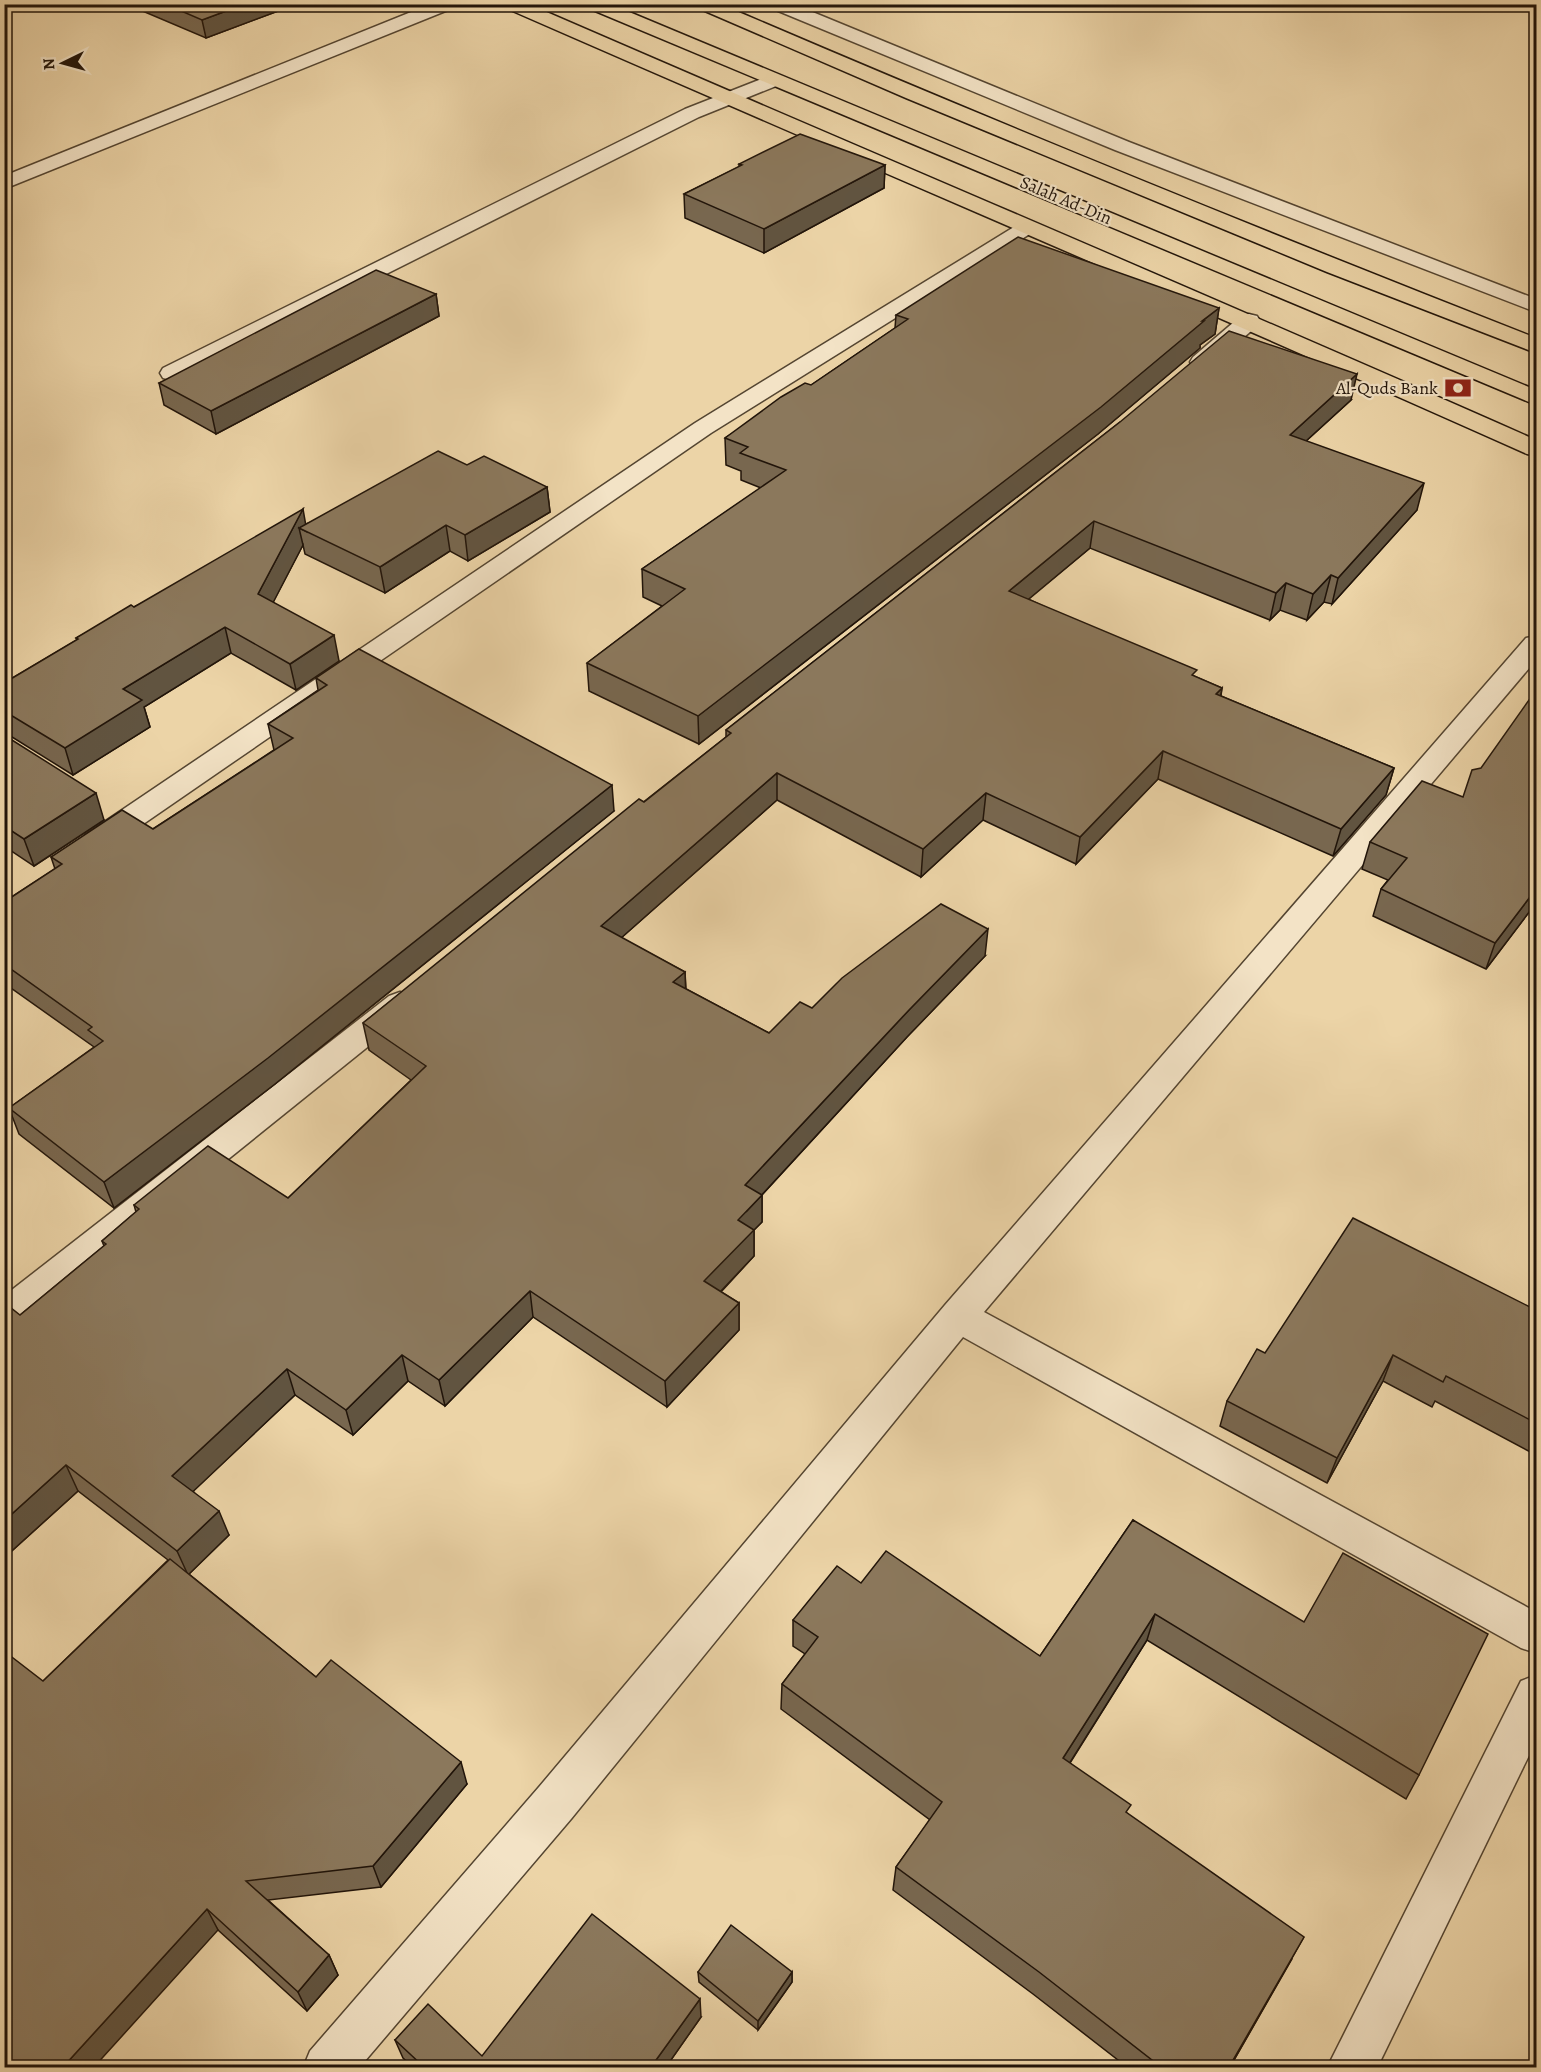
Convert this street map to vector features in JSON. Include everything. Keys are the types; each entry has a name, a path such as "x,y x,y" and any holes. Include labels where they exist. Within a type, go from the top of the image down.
{"main road":[{"path":"513,4 1026,228 1249,321 1536,449"},
{"name":"Salah Ad-Din","path":"594,4 1536,398"},
{"name":"Salah Ad-Din","path":"704,4 1015,136 1335,267 1536,346"}],"street":[{"path":"4,183 447,4"},
{"path":"777,4 1122,146 1536,306"},
{"path":"171,373 480,216 692,113 774,80"},
{"path":"989,92 1015,136"},
{"path":"76,855 703,428 1026,228"},
{"path":"1178,381 1249,321"},
{"path":"327,2067 555,1803 958,1316 1536,644"},
{"path":"4,1318 288,1095 425,984"},
{"path":"958,1316 1536,1634"},
{"path":"1351,2067 1536,1696"}],"building":[{"path":"165,4 245,4 202,20"},
{"path":"800,134 885,165 764,229 684,194 742,165 739,164"},
{"path":"1018,237 1219,308 1101,407 698,716 587,663 685,589 642,569 786,470 740,453 748,447 725,438 781,397 805,383 811,385 908,319 896,315"},
{"path":"376,270 436,294 211,411 159,383"},
{"path":"1229,331 1357,374 1290,435 1424,483 1338,578 1331,575 1313,594 1286,583 1276,593 1094,521 1009,591 1197,670 1192,675 1222,688 1216,694 1394,768 1341,829 1163,751 1080,837 986,793 923,849 777,773 601,926 685,972 673,982 769,1033 800,1002 812,1008 842,978 941,904 988,929 745,1185 762,1195 738,1220 754,1230 704,1281 739,1303 665,1381 530,1291 439,1380 402,1355 346,1410 287,1369 172,1476 219,1511 177,1551 66,1465 4,1521 4,1305 6,1304 20,1315 106,1244 102,1241 139,1209 134,1205 208,1146 288,1198 426,1066 363,1023 639,799 644,802 731,733 726,730 1120,422"},
{"path":"438,451 467,465 484,456 547,487 465,535 446,525 380,567 299,528"},
{"path":"303,509 258,594 334,635 290,664 225,627 123,689 142,700 65,748 4,711 4,683 131,605 134,607"},
{"path":"359,649 612,785 268,1058 104,1182 9,1108 103,1041 88,1030 92,1027 4,964 4,902 62,864 51,857 122,810 153,829 293,738 268,724 327,685 316,678"},
{"path":"1536,690 1536,889 1495,943 1381,889 1407,858 1370,842 1422,781 1463,797 1472,770 1481,768"},
{"path":"4,735 96,793 24,839 4,826"},
{"path":"1353,1218 1536,1310 1536,1423 1446,1376 1443,1382 1393,1355 1337,1458 1227,1401 1257,1349 1265,1353"},
{"path":"1133,1520 1304,1622 1343,1553 1488,1634 1419,1775 1155,1614 1063,1758 1131,1805 1126,1812 1304,1937 1229,2067 1161,2067 1039,1972 896,1867 942,1802 782,1684 818,1637 793,1620 837,1566 861,1583 886,1551 1040,1656"},
{"path":"170,1559 316,1677 331,1660 461,1762 373,1866 246,1881 329,1955 298,1992 207,1909 63,2067 4,2067 4,1651 43,1681"},
{"path":"592,1914 700,1999 651,2067 424,2067 395,2040 428,2004 482,2056"},
{"path":"731,1925 792,1972 758,2021 698,1972"}],"place":[{"name":"Al-Quds Bank","path":"1458,388"}]}
